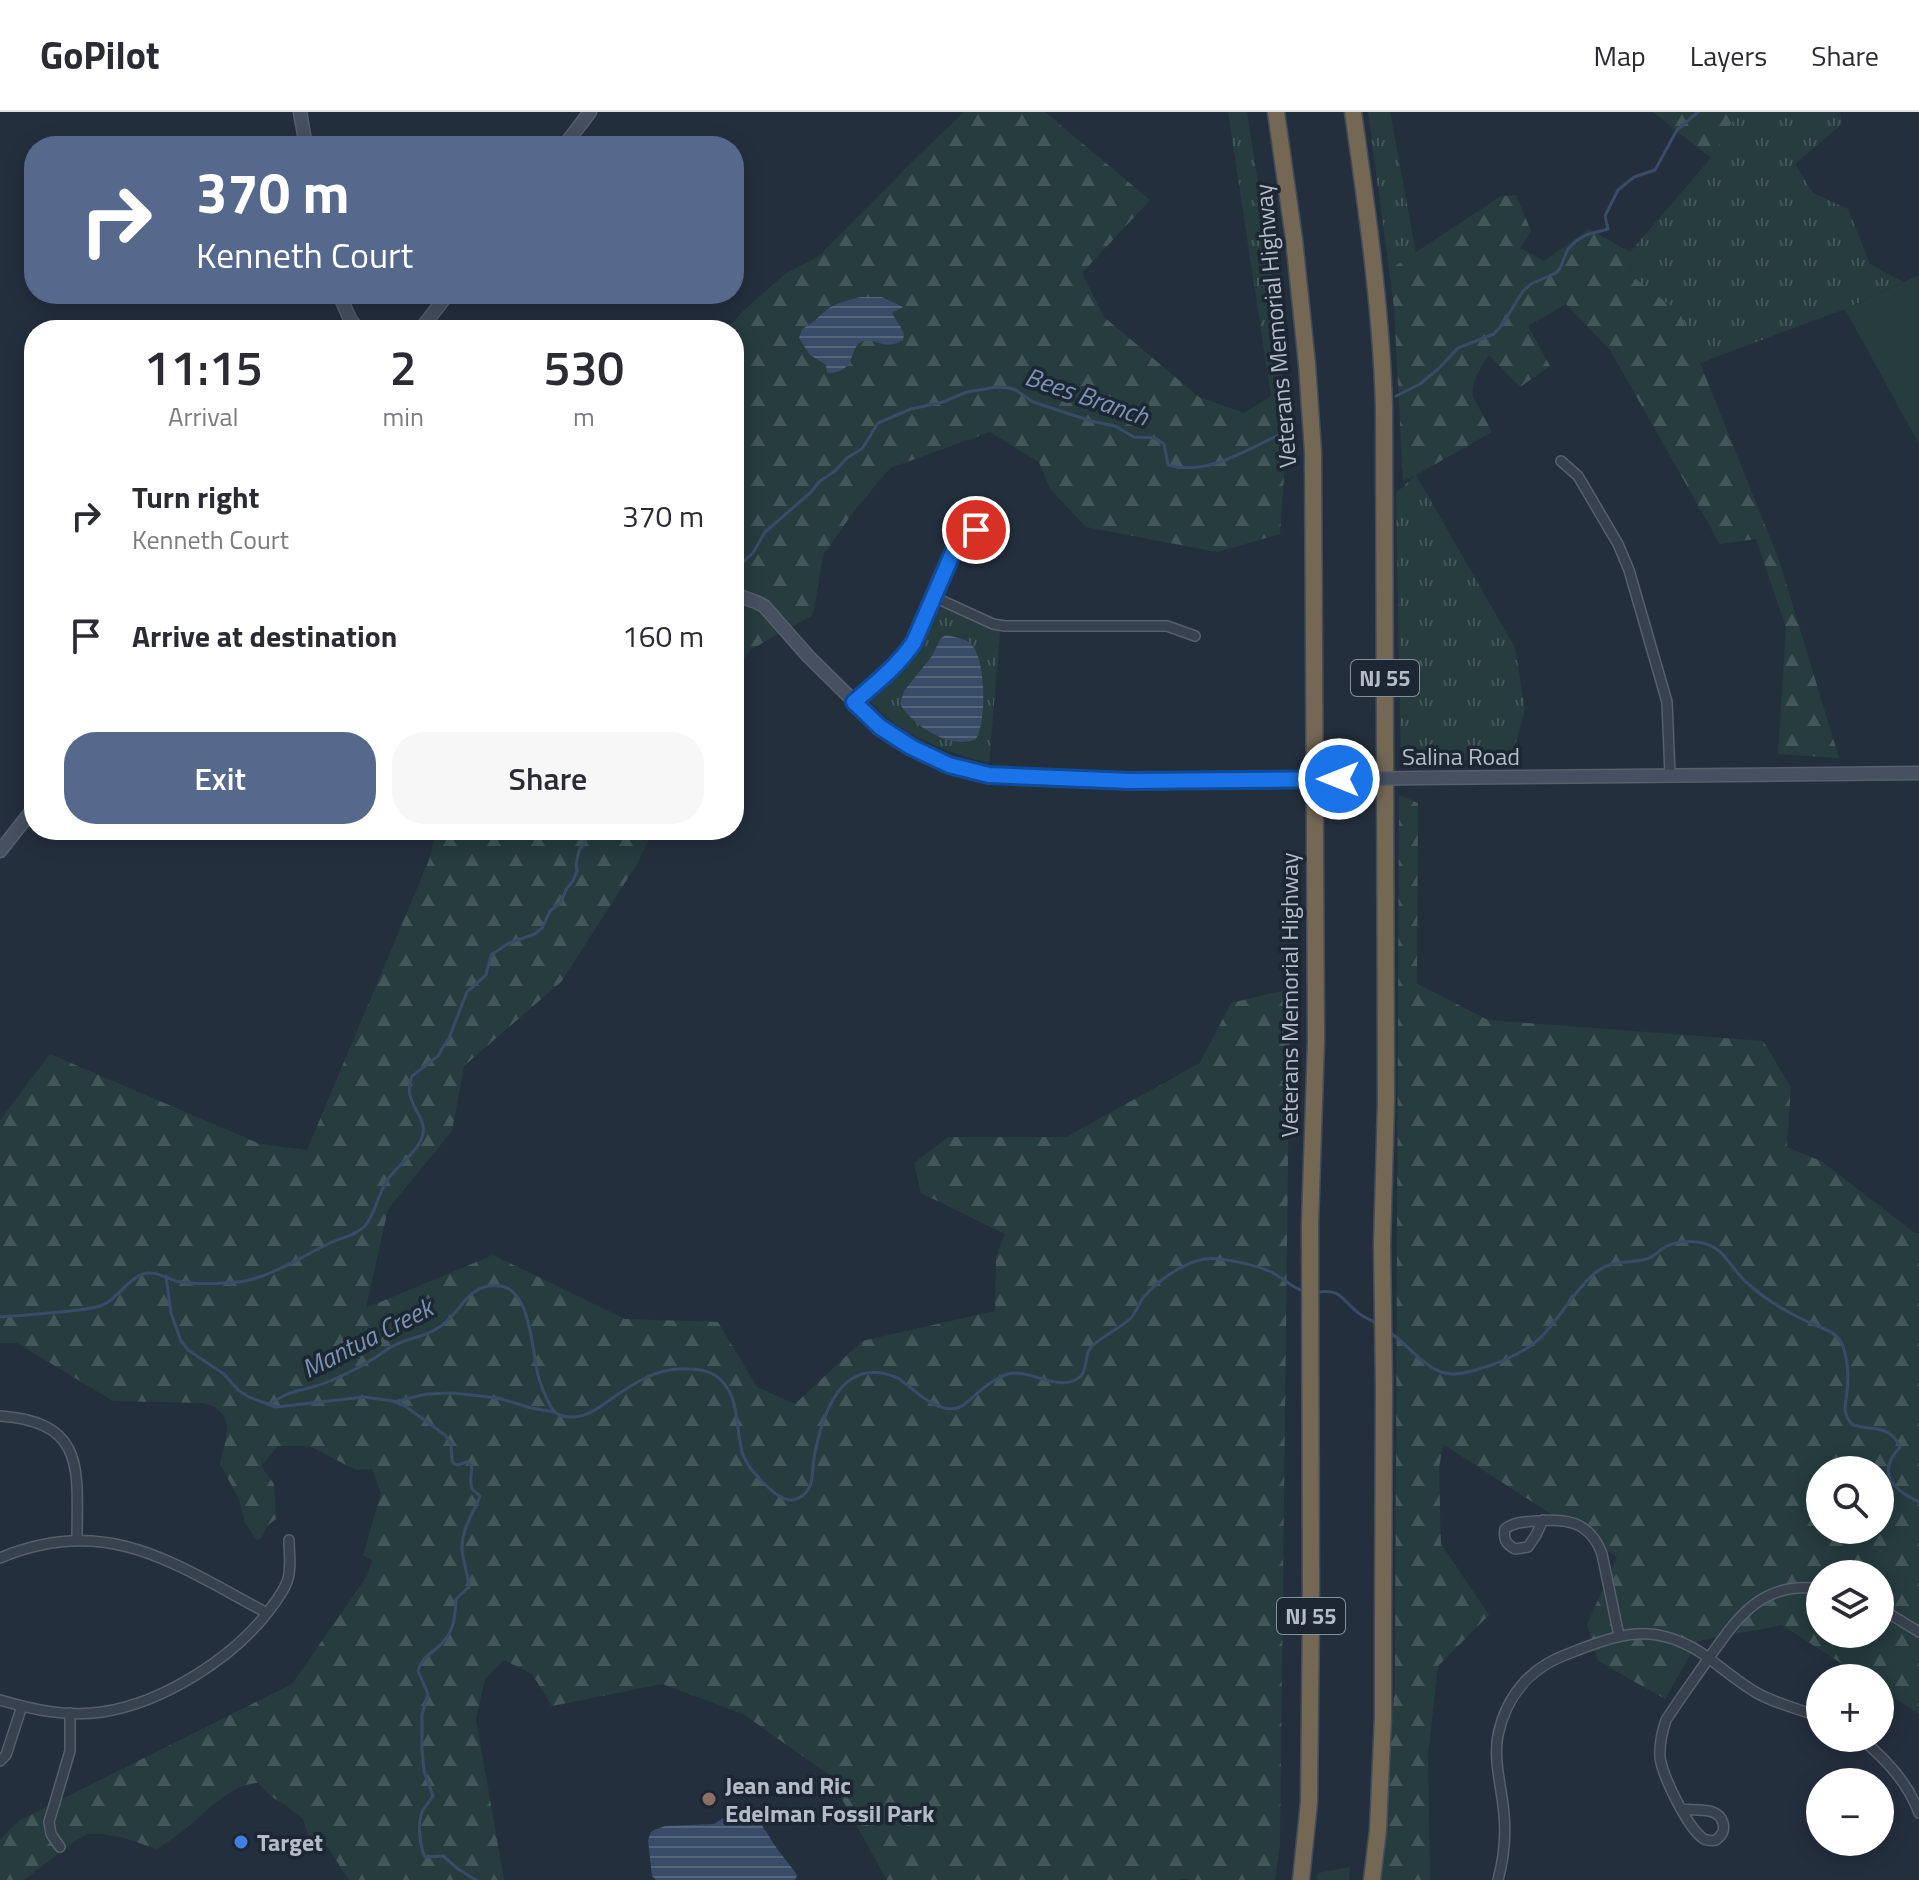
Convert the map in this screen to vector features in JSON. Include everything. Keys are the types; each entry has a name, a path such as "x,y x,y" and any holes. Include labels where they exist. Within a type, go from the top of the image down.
{"highway":[{"name":"Veterans Memorial Highway","path":"1276,112 1294,239 1313,452 1316,1041 1310,1223 1309,1802 1301,1880"},
{"name":"NJ 55","path":"1353,112 1366,205 1384,407 1386,1102 1382,1245 1383,1717 1378,1830 1372,1880"}],"street":[{"path":"300,112 304,136"},
{"path":"572,136 590,112"},
{"path":"428,320 440,304"},
{"path":"1561,461 1578,476 1618,544 1629,570 1667,702 1670,774"},
{"path":"854,702 907,653 954,550 976,530"},
{"name":"Salina Road","path":"744,597 764,606 808,656 880,727 918,751 949,765 989,775 1131,781 1919,773"},
{"path":"934,597 993,624 1005,626 1167,626 1195,636"},
{"path":"0,851 24,821"},
{"path":"0,1416 42,1424 67,1445 77,1476 77,1540"},
{"path":"1543,1520 1578,1524 1594,1537 1602,1554 1619,1636"},
{"path":"0,1558 39,1546 77,1540 115,1543 149,1552 267,1613"},
{"path":"0,1700 52,1713 107,1711 143,1700 185,1681 239,1644 267,1613 287,1582 290,1571 289,1540"},
{"path":"1682,1809 1717,1813 1723,1823 1721,1836 1712,1841 1704,1839 1697,1832 1682,1809 1669,1789 1660,1754 1666,1720 1731,1626 1745,1611 1755,1603 1786,1590 1806,1587"},
{"path":"1894,1617 1919,1632"},
{"path":"1498,1880 1504,1857 1505,1834 1496,1757 1497,1738 1512,1697 1523,1681 1555,1659 1607,1639 1655,1633 1683,1643 1758,1693 1806,1712"},
{"path":"0,1761 6,1755 22,1706"},
{"path":"60,1847 51,1834 49,1822 70,1751 70,1713"},
{"path":"1877,1752 1904,1783 1919,1813"}],"green space":[{"path":"964,112 1045,112 1150,200 1082,273 1104,317 1199,397 1244,413 1271,396 1284,396 1287,433 1280,534 1217,552 1086,527 1050,489 1039,462 990,432 890,468 823,555 813,615 750,650 744,660 744,320 735,320 785,274 819,256"},
{"path":"1228,112 1247,112 1271,267 1284,396 1271,396"},
{"path":"1368,112 1390,112 1416,253 1389,270"},
{"path":"1653,112 1738,112 1711,158"},
{"path":"1738,112 1840,112 1842,124 1795,164 1813,193 1848,209 1870,264 1903,282 1845,309 1700,363 1680,313 1632,276 1630,252 1711,158"},
{"path":"1516,195 1531,231 1520,248 1544,261 1589,229 1630,252 1632,276 1680,313 1779,560 1839,758 1778,754 1786,628 1756,539 1720,544 1610,350 1566,304 1528,326 1550,366 1520,387 1489,355 1479,370 1473,397 1492,432 1403,481 1394,307 1389,270 1501,196"},
{"path":"1919,275 1919,444 1845,309"},
{"path":"1416,475 1515,648 1525,710 1510,763 1401,758 1396,493"},
{"path":"944,608 1000,632 989,763 956,754 909,733 870,701 873,693 914,655 934,614"},
{"path":"1399,795 1418,803 1417,984 1488,1020 1763,1041 1791,1087 1787,1147 1821,1161 1919,1233 1919,1714 1894,1698 1894,1664 1842,1664 1818,1648 1894,1648 1894,1560 1806,1560 1806,1641 1782,1625 1698,1641 1665,1699 1598,1661 1587,1625 1617,1557 1443,1444 1439,1468 1441,1544 1489,1615 1438,1666 1428,1754 1430,1880 1379,1880 1395,1685"},
{"path":"434,840 648,840 637,864 561,982 464,1066 452,1131 388,1209 366,1308 493,1255 625,1319 718,1322 757,1387 795,1404 862,1341 995,1311 996,1256 1005,1234 921,1193 914,1163 948,1137 1066,1137 1200,1063 1231,1003 1290,989 1280,1842 1275,1880 887,1880 828,1774 743,1714 662,1684 552,1706 532,1674 504,1660 485,1679 476,1719 504,1880 349,1880 325,1843 309,1838 303,1819 258,1783 228,1794 157,1849 121,1837 87,1834 24,1880 0,1880 0,1839 20,1820 292,1684 367,1576 372,1560 363,1555 381,1493 372,1469 356,1470 309,1446 278,1446 261,1466 274,1484 276,1519 257,1540 245,1523 239,1499 220,1464 227,1428 222,1413 203,1403 113,1401 17,1343 0,1343 0,1120 50,1054 260,1144 307,1150 429,860"},
{"path":"1350,1867 1349,1880 1317,1880 1318,1873"}],"water":[{"path":"861,297 882,297 903,307 892,313 904,334 903,340 890,345 864,341 856,348 844,369 827,373 826,365 809,354 799,338 802,329 833,306"},
{"path":"946,635 971,644 980,662 983,705 980,731 976,739 966,742 956,742 934,734 914,720 900,704 904,691"},
{"path":"743,1810 755,1817 763,1827 795,1872 795,1880 656,1880 652,1876 648,1840 651,1832 665,1826 714,1824 729,1814"}],"waterway":[{"name":"Bees Branch","path":"1396,396 1420,384 1458,348 1494,334 1523,291 1556,273 1568,249 1576,241 1608,229 1605,216 1618,190 1634,177 1655,170 1677,130 1698,112"},
{"name":"Bees Branch","path":"744,561 753,553 765,532 848,457 862,449 878,423 967,392 1009,388 1033,402 1115,426 1134,437 1155,438 1164,444 1168,465 1182,468 1226,460 1281,434"},
{"name":"Bees Branch","path":"0,1317 100,1306 109,1302 135,1278 147,1273 194,1283 253,1279 354,1234 365,1226 386,1182 412,1153 423,1134 410,1093 412,1076 438,1056 449,1038 467,992 486,975 491,955 542,928 550,911 560,903 573,881 579,851 586,840"},
{"name":"Mantua Creek","path":"1388,1331 1441,1372 1454,1374 1476,1370 1513,1356 1538,1340 1581,1287 1601,1269 1647,1259 1676,1243 1703,1243 1717,1249 1741,1277 1766,1298 1839,1339 1848,1370 1847,1417 1853,1425 1886,1432 1896,1440 1900,1447 1889,1465 1890,1479 1901,1492 1919,1502"},
{"name":"Mantua Creek","path":"268,1404 290,1393 336,1379 390,1347 433,1331 479,1289 500,1286 510,1290 524,1309 540,1381 556,1413 578,1417 657,1373 677,1369 710,1373 721,1380 732,1397 743,1455 748,1464 773,1492 793,1500 803,1495 811,1485 814,1458 829,1407 848,1381 862,1374 878,1373 898,1378 930,1402 948,1409 966,1403 1005,1375 1014,1373 1053,1382 1072,1381 1083,1373 1091,1347 1130,1319 1143,1298 1156,1285 1179,1269 1204,1259 1229,1260 1260,1268 1306,1292"},
{"path":"166,1276 171,1313 181,1341 188,1350 224,1374 239,1391 276,1407 364,1397 393,1401 445,1435 451,1444 454,1464 467,1462 471,1465 472,1487 480,1496 463,1540 462,1552 469,1587 456,1599 454,1622 447,1637 425,1658 418,1671 428,1694 422,1715 422,1749 424,1771 433,1796 420,1820 422,1848 425,1857 443,1856 476,1880"},
{"name":"Mantua Creek","path":"1318,1292 1336,1293 1361,1315 1379,1324"},
{"path":"397,1401 427,1394 453,1393 498,1398 554,1412"}],"place":[{"name":"Jean and Ric Edelman Fossil Park","path":"709,1799"},
{"name":"Target","path":"241,1842"}],"route":[{"path":"976,530 954,550 907,653 854,702 880,727 931,758 989,775 1131,781 1339,779"}]}
